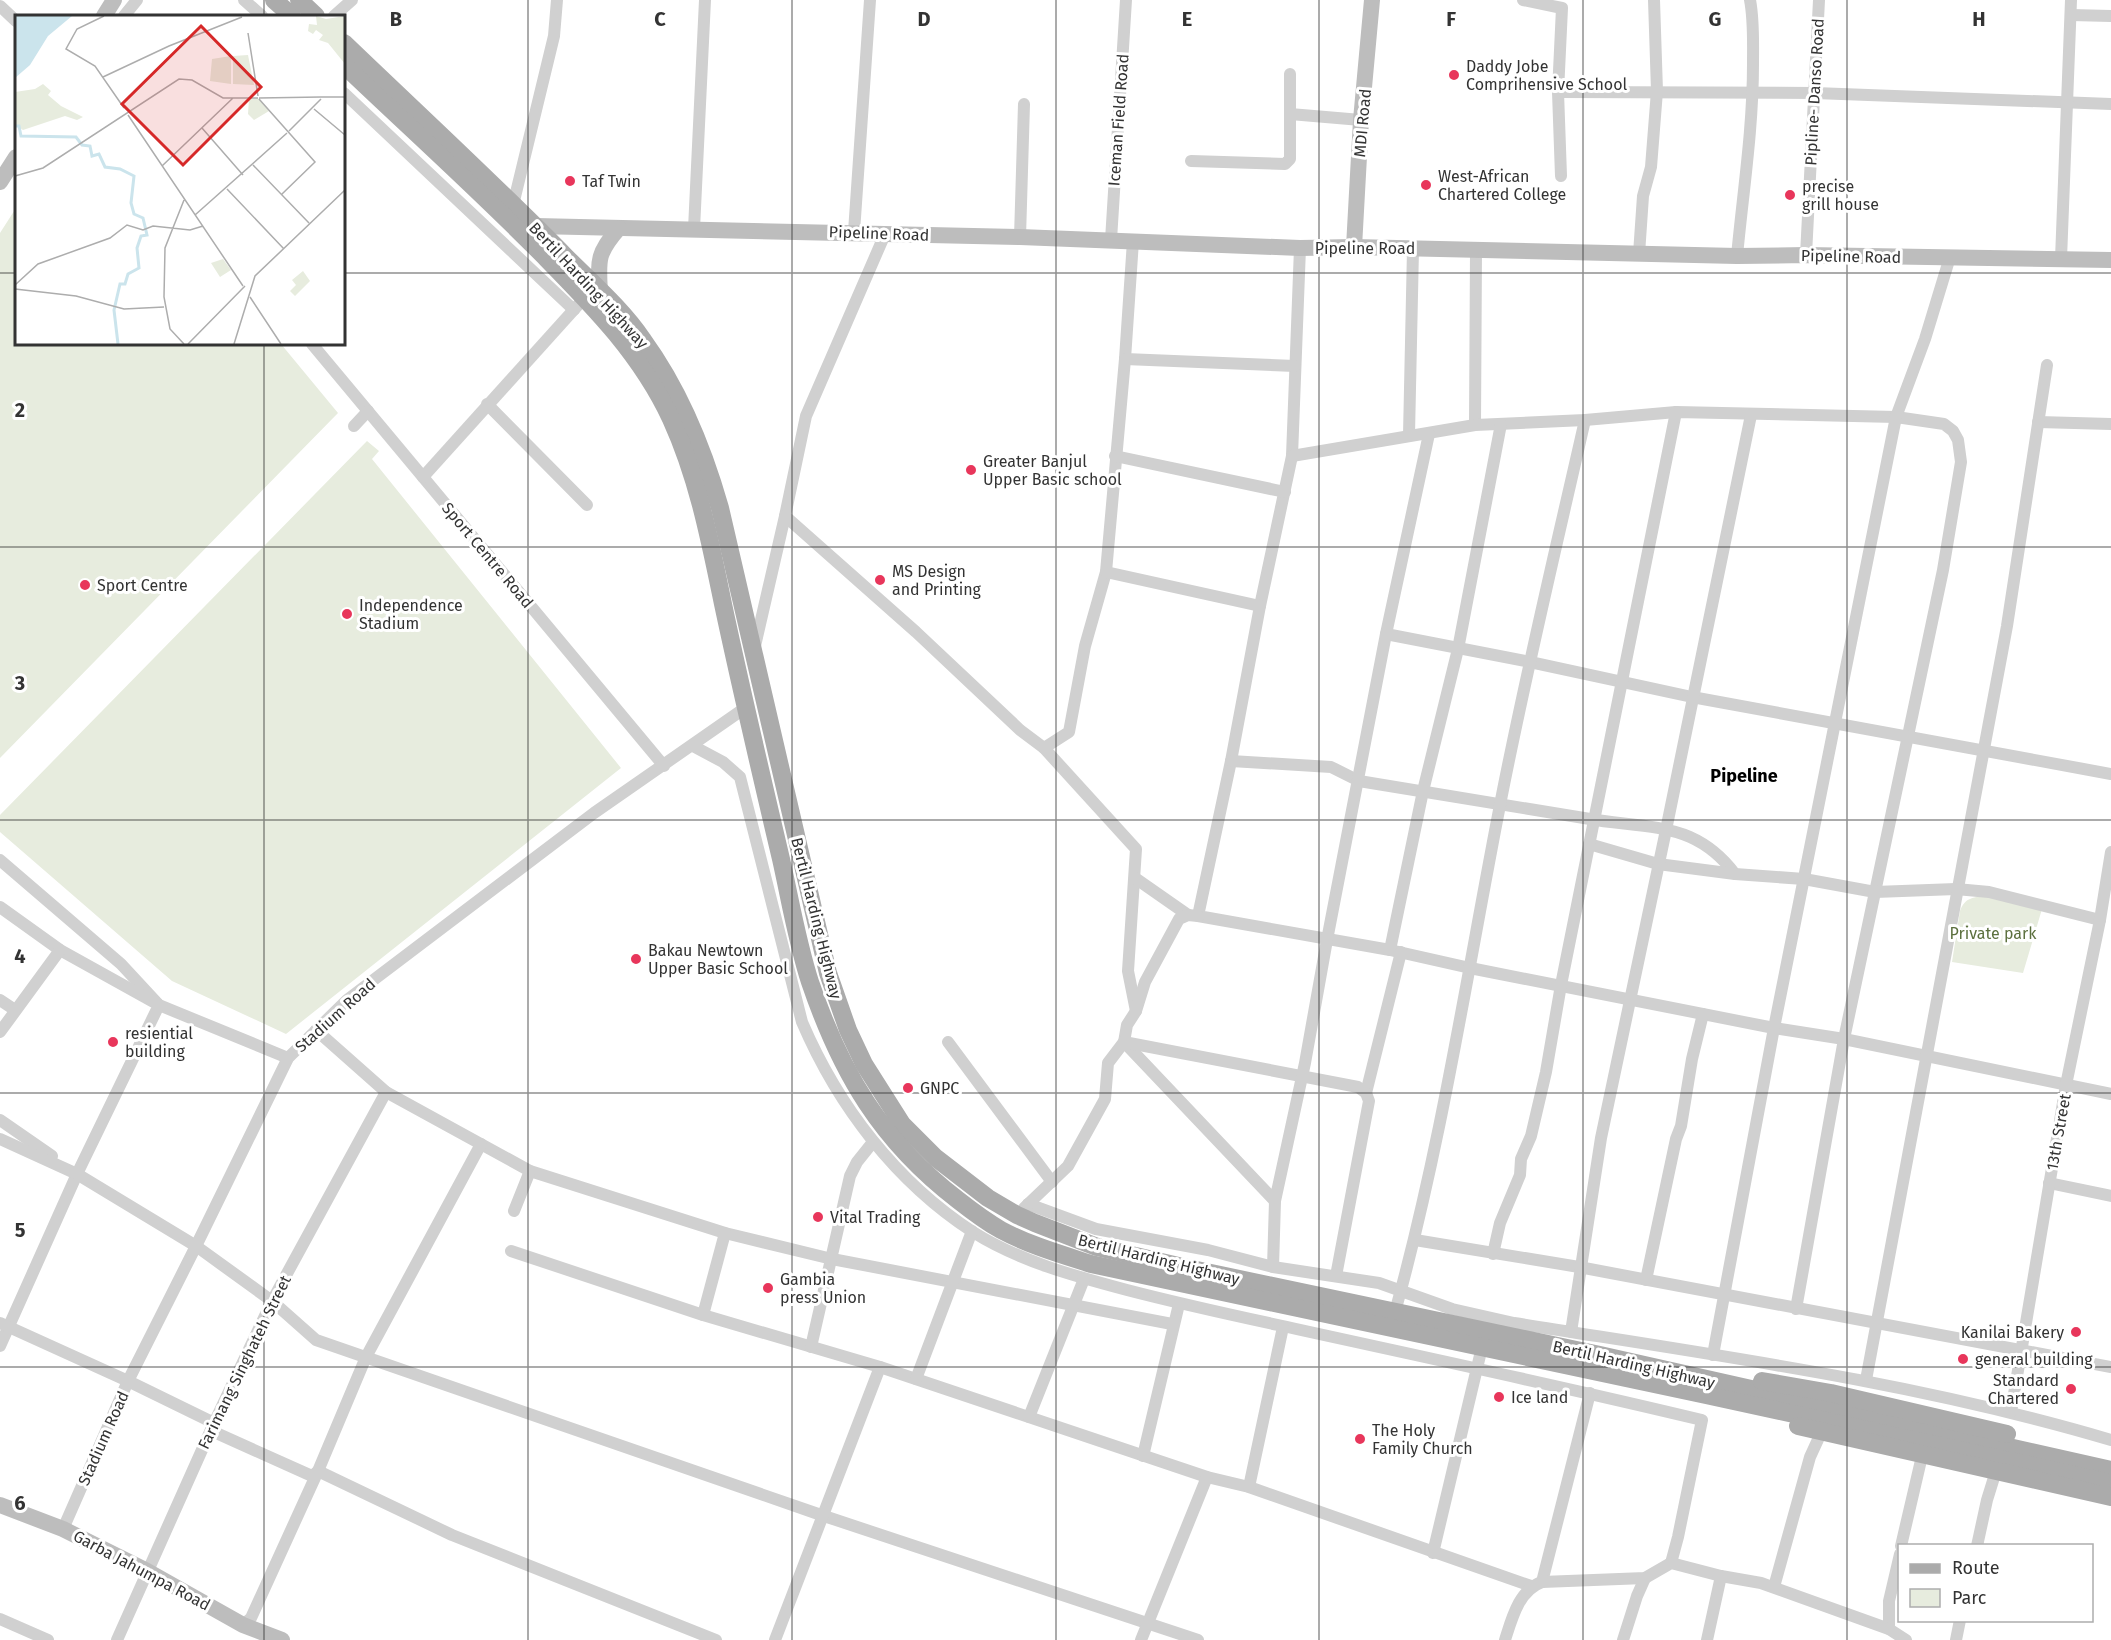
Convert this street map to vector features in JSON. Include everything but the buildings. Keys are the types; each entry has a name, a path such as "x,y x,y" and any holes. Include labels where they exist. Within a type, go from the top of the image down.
{"main road":[{"path":"274,0 291,15"},
{"path":"299,0 315,15"},
{"name":"Bertil Harding Highway","path":"345,44 536,226 586,300 642,337 662,367 688,416 712,479 828,973 848,1030 875,1083 902,1124 943,1163 988,1198 1023,1209 1097,1247 1266,1286 1600,1355 1708,1388"},
{"name":"Bertil Harding Highway","path":"345,66 505,217 586,300 628,346 662,400 696,482 745,708 809,979 831,1036 854,1083 882,1127 921,1170 978,1216 1000,1230 1048,1251 1091,1264 1482,1347 1708,1388 2111,1470"},
{"path":"2111,1460 1831,1393 1738,1377 1720,1377 1708,1388 1716,1402 1731,1408 1821,1433 2111,1497"},
{"name":"Bertil Harding Highway","path":"1741,1395 2111,1483"}],"street":[{"path":"105,15 114,0"},
{"path":"125,15 137,0"},
{"path":"244,0 261,15"},
{"path":"335,15 352,0"},
{"path":"513,205 554,36 557,0"},
{"path":"694,229 705,0"},
{"path":"854,232 870,0"},
{"name":"Iceman Field Road","path":"1111,240 1126,0"},
{"name":"MDI Road","path":"1354,247 1361,120 1372,0"},
{"path":"1523,0 1562,8 1558,92 1562,176"},
{"path":"1639,254 1643,196 1651,167 1657,91 1654,0"},
{"path":"1737,256 1748,166 1753,92 1753,17 1750,0"},
{"name":"Pipline- Danso Road","path":"1806,255 1819,0"},
{"path":"2061,259 2071,0"},
{"path":"0,6 15,20"},
{"path":"2070,15 2111,16"},
{"path":"1191,161 1285,164 1290,159 1290,74"},
{"path":"1558,92 1815,93 2111,104"},
{"path":"345,94 586,300"},
{"path":"1020,237 1024,104"},
{"path":"1290,114 1361,120"},
{"path":"0,182 15,159"},
{"name":"Pipeline Road","path":"536,226 854,232 1300,248 2111,260"},
{"path":"423,477 487,404 586,300 605,244 619,228"},
{"path":"754,650 806,416 885,234"},
{"path":"1044,748 1070,732 1085,646 1106,572 1133,241"},
{"path":"1193,915 1231,761 1260,606 1292,456 1300,248"},
{"path":"1409,435 1413,249"},
{"path":"1475,425 1476,250"},
{"path":"1713,1355 1774,1028 1896,417 1925,339 1950,257"},
{"name":"Sport Centre Road","path":"313,345 664,766"},
{"path":"1125,359 1295,366"},
{"path":"1866,1380 2007,626 2047,365"},
{"path":"487,404 586,505"},
{"path":"354,426 369,411"},
{"path":"1292,456 1475,425 1585,420 1676,412 1896,417 1944,424 1953,431 1958,440 1961,462 1943,570 1906,735 1844,1039 1797,1309"},
{"path":"1493,1254 1500,1223 1520,1175 1521,1159 1532,1136 1546,1072 1561,985 1676,412"},
{"path":"1571,1332 1601,1138 1751,414"},
{"path":"1395,1312 1415,1240 1470,968 1500,804 1585,420"},
{"path":"2038,422 2111,424"},
{"path":"1336,1276 1369,1101 1366,1093 1396,951 1423,791 1458,649 1501,424"},
{"path":"1273,1267 1275,1201 1305,1063 1386,634 1429,434"},
{"path":"1115,456 1285,492"},
{"path":"785,516 916,632 1020,730 1044,748 1136,849 1128,971 1136,1011"},
{"path":"1106,572 1260,606"},
{"path":"1386,634 1692,697 2111,774"},
{"name":"Stadium Road","path":"63,1529 128,1381 288,1058 347,1000 594,813 745,708"},
{"path":"511,1251 703,1316 916,1379 1207,1477 1250,1487 1433,1553 1537,1584 1646,1578 1671,1563 1702,1420 1590,1393 1179,1304 1084,1279 1016,1255 972,1231 915,1187 873,1142 832,1083 815,1053 802,1022 740,777 723,762 693,746"},
{"path":"1231,761 1331,767 1359,781 1666,830 1688,836 1706,845 1726,862 1735,874"},
{"path":"1589,844 1658,864 1735,874 1804,879 1875,892 1956,889 1989,892 2100,920"},
{"name":"13th Street","path":"2011,1412 2066,1085 2100,920 2111,852"},
{"path":"0,860 121,964 159,1005"},
{"path":"1135,878 1193,915 1396,951 1470,968 1774,1028 1844,1039 2111,1094"},
{"path":"0,907 60,950 159,1005 288,1058"},
{"path":"1023,1209 1068,1166 1088,1132 1105,1099 1108,1063 1124,1042 1128,1025 1136,1011 1145,982 1179,919 1193,915"},
{"path":"0,1032 60,950"},
{"path":"0,1000 15,1010"},
{"path":"0,1346 4,1325 159,1005"},
{"path":"1646,1280 1676,1139 1681,1126 1692,1059 1703,1014"},
{"path":"316,1030 386,1092 530,1171 725,1233 832,1259 1172,1324"},
{"path":"948,1042 1052,1182"},
{"path":"1124,1042 1358,1087 1366,1093"},
{"path":"1124,1042 1275,1201"},
{"name":"Farimang Singhateh Street","path":"117,1640 214,1423 272,1301 386,1092"},
{"path":"0,1120 77,1174 196,1246 272,1301 316,1340 824,1516 1197,1640"},
{"path":"0,1139 77,1174"},
{"path":"811,1347 850,1176 857,1161 873,1142"},
{"path":"243,1625 251,1618 318,1471 366,1357 481,1144"},
{"path":"514,1210 530,1171"},
{"path":"2049,1183 2111,1196"},
{"path":"1023,1209 1096,1229 1208,1250 1273,1267 1368,1281 1471,1314 1866,1380 2011,1412 2111,1440"},
{"path":"916,1379 972,1231"},
{"path":"703,1316 725,1233"},
{"path":"1415,1240 1580,1267 2111,1367"},
{"path":"1029,1417 1084,1279"},
{"path":"1143,1455 1172,1324 1179,1304"},
{"path":"4,1325 214,1423 214,1432 312,1476 318,1471"},
{"path":"1250,1487 1283,1327"},
{"path":"1433,1553 1482,1347"},
{"path":"775,1640 880,1368"},
{"path":"1505,1640 1522,1597 1537,1584 1590,1393"},
{"path":"1774,1587 1810,1457 1821,1433"},
{"path":"1901,1544 1922,1456"},
{"path":"318,1471 452,1535 716,1640"},
{"path":"1977,1544 1996,1471"},
{"path":"1141,1640 1207,1477"},
{"name":"Garba Jahumpa Road","path":"0,1505 63,1529 147,1571 243,1625 282,1640"},
{"path":"1889,1629 1889,1601 1898,1559"},
{"path":"1671,1563 1774,1587 1889,1629 1906,1640"},
{"path":"1707,1640 1721,1576"},
{"path":"1623,1640 1646,1578"},
{"path":"0,1619 48,1640"},
{"path":"1956,1640 1960,1622"}],"green space":[{"name":"Sport Centre","path":"15,210 15,345 282,345 338,413 0,758 0,233"},
{"name":"Independence Stadium","path":"367,441 379,451 372,459 621,768 286,1034 172,981 0,832 0,815"},
{"name":"Private park","path":"1988,896 2042,909 2023,973 1952,962 1962,906 1971,899"}],"place":[{"name":"Daddy Jobe Comprihensive School","path":"1454,75"},
{"name":"Taf Twin","path":"570,181"},
{"name":"West-African Chartered College","path":"1426,185"},
{"name":"precise grill house","path":"1790,195"},
{"name":"Greater Banjul Upper Basic school","path":"971,470"},
{"name":"MS Design and Printing","path":"880,580"},
{"name":"Sport Centre","path":"85,585"},
{"name":"Independence Stadium","path":"347,614"},
{"name":"Bakau Newtown Upper Basic School","path":"636,959"},
{"name":"resiential building","path":"113,1042"},
{"name":"GNPC","path":"908,1088"},
{"name":"Vital Trading","path":"818,1217"},
{"name":"Gambia press Union","path":"768,1288"},
{"name":"Kanilai Bakery","path":"2076,1332"},
{"name":"general building","path":"1963,1359"},
{"name":"Standard Chartered","path":"2071,1389"},
{"name":"Ice land","path":"1499,1397"},
{"name":"The Holy Family Church","path":"1360,1439"}],"district":[{"name":"Pipeline","path":"1744,776"}]}
